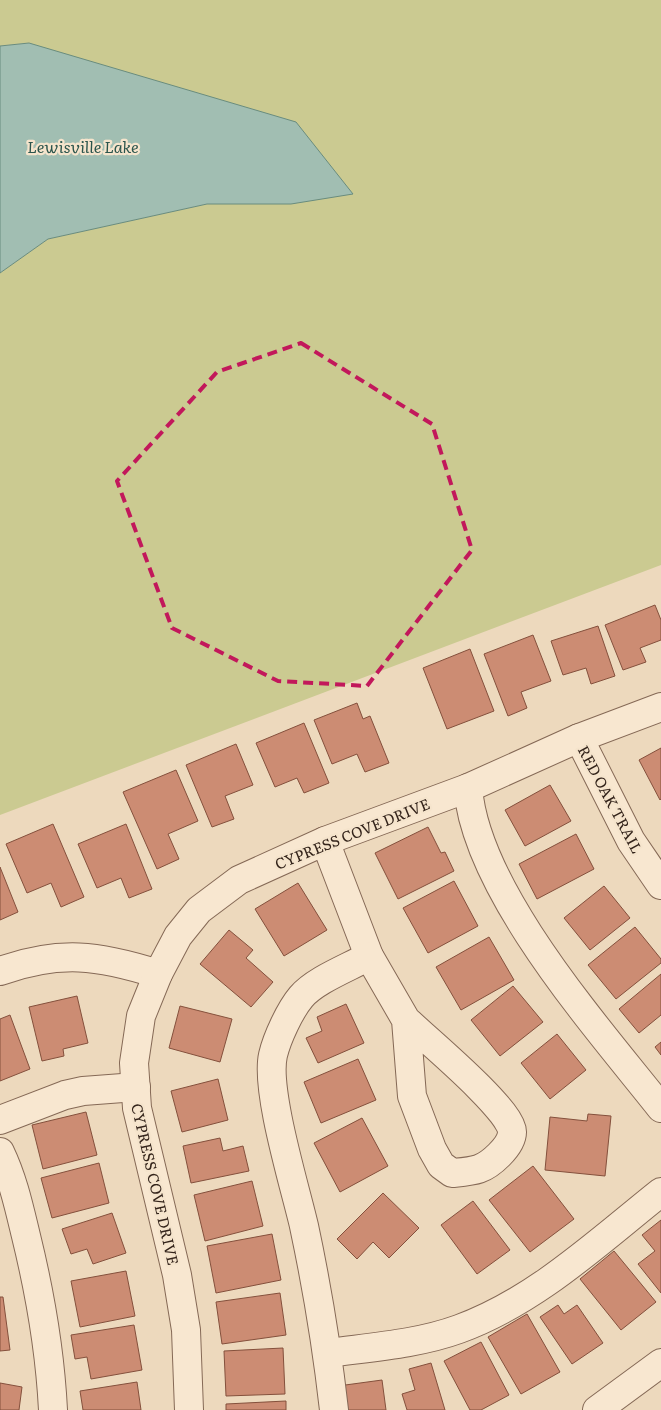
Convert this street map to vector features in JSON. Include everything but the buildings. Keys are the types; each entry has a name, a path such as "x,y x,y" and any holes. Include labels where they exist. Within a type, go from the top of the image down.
{"street":[{"name":"CYPRESS COVE DRIVE","path":"189,1410 186,1330 177,1276 137,1108 134,1063 141,1016 158,974 178,936 199,910 239,880 325,840 468,788 579,738 661,706"},
{"name":"RED OAK TRAIL","path":"579,738 631,841 661,885"},
{"path":"468,788 475,828 488,862 508,897 559,976 661,1108"},
{"path":"325,840 370,956 406,1020 478,1086 507,1117 512,1131 506,1148 491,1163 478,1171 452,1173 441,1165 432,1149 412,1096 406,1020"},
{"path":"0,971 29,960 64,956 96,958 126,964 158,974"},
{"path":"334,1410 328,1354 304,1229 278,1112 272,1074 273,1055 290,1015 302,996 327,979 370,956"},
{"path":"0,1120 65,1095 83,1091 136,1087"},
{"path":"0,1152 16,1192 38,1285 47,1342 53,1410"},
{"path":"328,1354 436,1336 504,1309 546,1283 661,1192"},
{"path":"597,1410 661,1363"}],"highlighted area":[{"path":"301,343 432,424 472,550 367,686 278,681 172,628 117,481 217,372"}],"shaded area":[{"path":"0,0 661,0 661,565 0,815 0,273 48,239 207,204 291,204 29,43 0,46"}],"water":[{"name":"Lewisville Lake","path":"29,43 296,122 353,194 291,204 207,204 48,239 0,273 0,46"}]}
